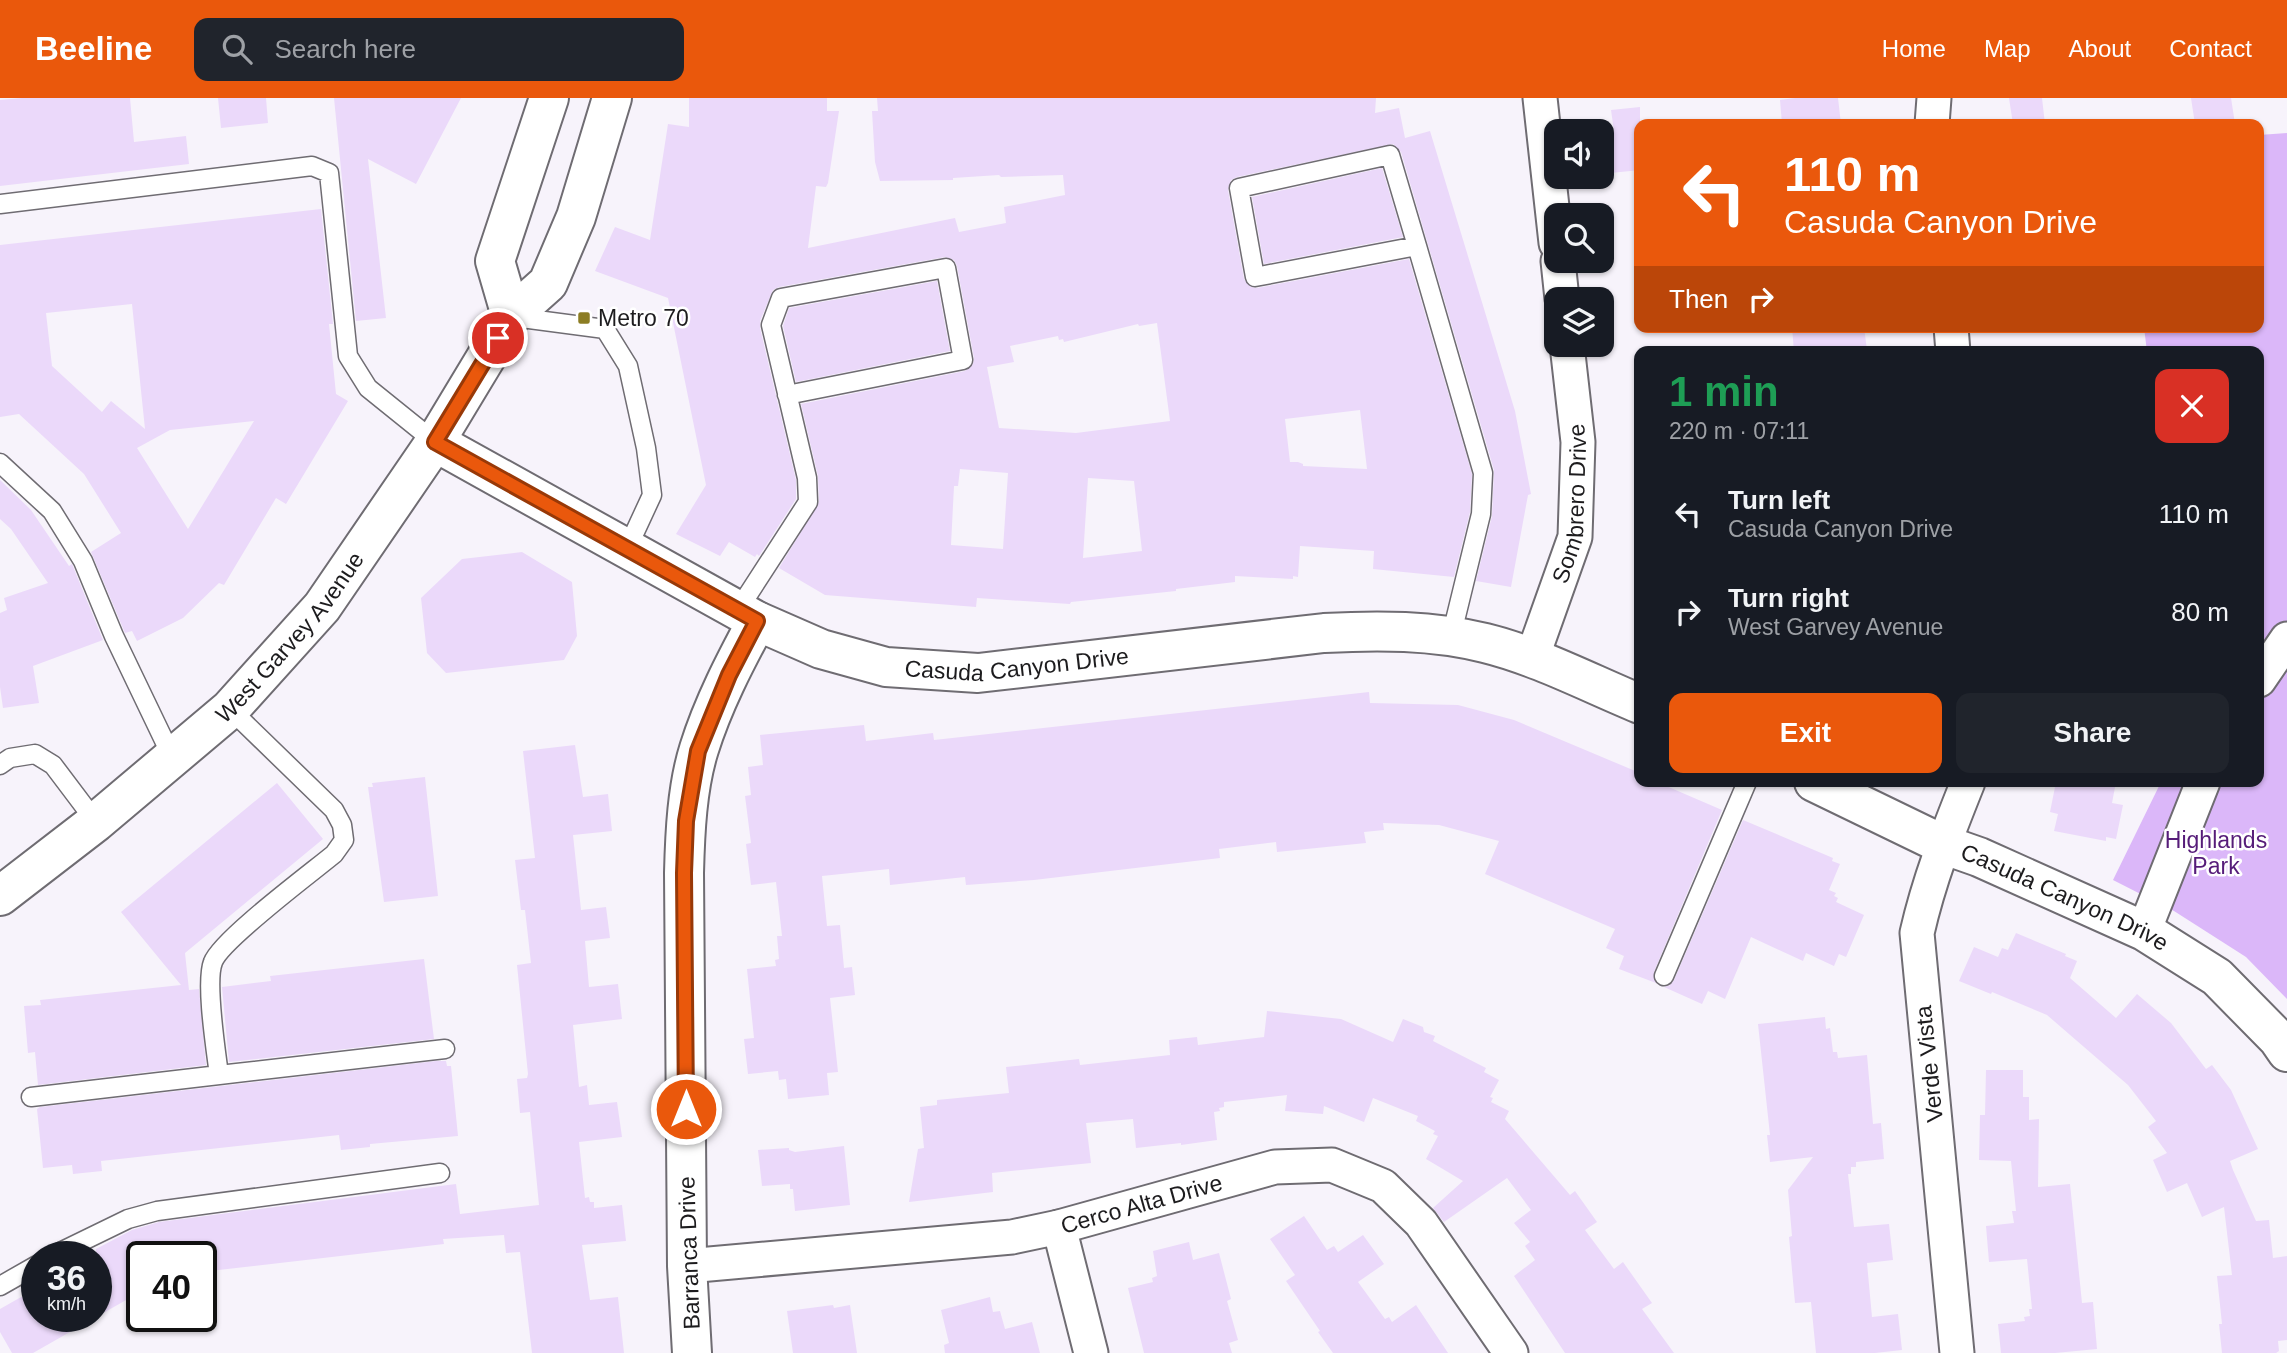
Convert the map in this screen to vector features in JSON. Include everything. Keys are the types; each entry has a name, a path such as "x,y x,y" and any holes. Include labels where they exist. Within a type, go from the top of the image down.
{"street":[{"path":"511,317 495,261 549,98"},
{"name":"West Garvey Avenue","path":"0,895 96,822 230,709 322,607 435,442 511,317 548,283 576,217 612,98"},
{"path":"1539,98 1551,203"},
{"path":"1932,119 1934,98"},
{"name":"Sombrero Drive","path":"1532,658 1575,537 1578,442 1568,357"},
{"name":"Casuda Canyon Drive","path":"435,442 748,615 821,649 886,667 978,673 1324,633 1380,630 1485,643 1532,658 1634,701"},
{"name":"Barranca Drive","path":"692,1353 687,1266 684,873 686,821 698,751 729,675 748,615"},
{"path":"2264,673 2287,639"},
{"name":"Casuda Canyon Drive","path":"1824,787 1942,844 1979,857 2144,931 2217,977 2278,1039 2287,1052"},
{"name":"Verde Vista","path":"1957,1353 1917,933 1927,887 1966,787"},
{"path":"2144,931 2201,787"},
{"name":"Cerco Alta Drive","path":"687,1266 1012,1237 1059,1227 1275,1167 1332,1165 1383,1186 1421,1223 1511,1353"},
{"path":"1059,1227 1091,1353"}],"lane":[{"path":"1417,246 1255,276 1239,188 1390,155 1417,246 1483,473 1481,514 1451,637"},
{"path":"0,204 312,166 329,173 348,356 368,387 435,442"},
{"path":"748,615 808,502 807,478 787,395 771,325 781,298 946,268 963,360 787,395"},
{"path":"511,317 605,329 628,366 646,448 652,495 627,549"},
{"path":"0,463 52,511 83,561 114,636 173,759"},
{"path":"219,1075 212,1020 213,961 229,941 334,854 344,840 342,825 334,810 230,709"},
{"path":"0,765 10,758 35,754 53,765 96,822"},
{"path":"1664,975 1745,787"},
{"path":"31,1097 445,1049"},
{"path":"83,1241 128,1219 157,1211 440,1173"},
{"path":"0,1286 21,1274"}],"green space":[{"name":"Highlands Park","path":"2287,133 2287,999 2246,957 2174,911 2113,880 2159,787 2264,787 2264,346 2146,346 2145,333 2264,333 2264,135"}],"building":[{"path":"130,98 134,142 186,136 189,164 0,186 0,100"},
{"path":"218,98 266,98 268,123 221,128"},
{"path":"334,98 461,98 416,184 368,159 386,318 356,321"},
{"path":"689,98 827,98 827,111 839,111 828,183 826,187 816,186 808,248 955,218 959,232 1006,223 1004,207 1065,195 1063,175 880,181 875,162 872,111 878,111 877,98 1376,98 1375,113 1399,108 1405,138 1430,131 1515,411 1531,494 1528,495 1511,587 1476,581 1492,516 1494,470 1401,152 1393,144 1237,177 1231,180 1228,190 1244,279 1251,287 1409,259 1472,474 1470,512 1454,577 1373,569 1374,551 1300,546 1298,577 1293,576 1293,579 1235,576 1235,582 1070,604 977,598 976,607 825,595 779,568 819,502 818,476 801,404 965,371 973,364 957,266 954,260 945,257 773,290 760,321 760,328 796,480 796,499 759,556 757,554 755,557 729,542 720,556 676,534 706,485 668,298 595,271 615,227 650,240 668,124 689,127","holes":["1157,323 1170,421 1076,433 999,428 987,367 1014,362 1010,346 1058,336 1059,340 1063,339 1064,342 1138,324","1360,410 1367,469 1303,466 1298,462 1290,462 1285,419","960,469 1008,473 1003,549 951,545 954,486 958,486","1088,478 1134,481 1142,551 1083,558"]},
{"path":"1838,98 1840,119 1782,119 1780,100"},
{"path":"2009,98 2042,98 2044,119 2012,119"},
{"path":"2191,98 2231,98 2234,119 2194,119"},
{"path":"1640,107 1640,119 1634,119 1634,171 1614,173 1611,110"},
{"path":"1382,168 1403,237 1264,264 1252,197"},
{"path":"321,209 333,324 329,324 336,394 348,401 286,504 276,498 224,585 219,583 183,618 137,641 132,631 125,633 91,552 121,533 84,474 19,414 0,417 0,245","holes":["132,304 145,429 111,401 102,412 52,366 46,313","254,421 188,529 137,448 170,430"]},
{"path":"937,281 950,351 796,382 783,326 789,308"},
{"path":"1792,333 1865,333 1866,346 1794,346"},
{"path":"0,480 31,510 69,566 72,564 103,640 33,666 39,703 3,708 0,687 0,613 7,610 4,598 48,583 11,529 0,519"},
{"path":"522,552 572,582 577,636 564,660 446,673 427,653 421,598 462,559"},
{"path":"1369,692 1370,703 1458,705 1514,720 1634,770 1634,787 1669,787 1722,810 1654,972 1656,983 1619,969 1624,956 1606,948 1615,929 1485,874 1499,841 1439,825 1383,823 1384,830 1364,832 1366,843 1277,852 1276,842 1219,849 1220,858 1034,880 966,885 965,877 890,885 889,869 822,876 827,926 840,925 844,968 852,967 855,995 830,998 838,1072 827,1073 829,1095 788,1099 786,1079 779,1080 778,1071 748,1074 744,1039 754,1038 747,969 776,966 775,960 779,959 777,936 782,936 776,882 751,885 746,844 751,843 745,796 751,795 748,767 763,765 760,735 864,725 866,741 933,733 934,740"},
{"path":"575,745 583,797 608,794 612,831 573,835 581,910 606,907 610,938 585,941 589,987 618,984 622,1019 573,1025 579,1087 587,1085 589,1105 617,1102 622,1137 579,1142 585,1198 589,1197 590,1202 594,1202 594,1208 622,1205 626,1241 582,1245 590,1300 618,1297 624,1353 532,1353 520,1252 506,1253 504,1235 443,1239 444,1244 217,1270 217,1241 126,1241 126,1300 112,1308 111,1241 132,1230 159,1222 456,1184 460,1214 539,1205 530,1112 520,1113 517,1079 527,1078 528,1074 517,965 531,963 525,910 521,910 515,860 535,858 523,751"},
{"path":"425,777 438,896 384,902 368,787 373,787 372,783"},
{"path":"277,783 323,839 185,953 189,990 199,989 206,1065 38,1085 35,1052 28,1053 24,1006 41,1005 40,1000 181,985 121,912"},
{"path":"2055,787 2115,787 2112,803 2123,805 2116,839 2106,837 2106,841 2054,831 2058,814 2050,812"},
{"path":"1743,820 1833,858 1832,861 1840,864 1829,890 1836,893 1836,902 1864,915 1846,957 1839,954 1834,966 1806,953 1803,961 1751,937 1725,999 1708,991 1702,1004 1664,987 1674,980"},
{"path":"2016,933 2077,961 2070,978 2116,1018 2137,994 2171,1023 2206,1069 2212,1065 2231,1090 2258,1149 2230,1161 2233,1170 2256,1221 2269,1220 2273,1258 2287,1256 2287,1340 2278,1341 2279,1351 2276,1353 2222,1353 2217,1276 2232,1275 2224,1207 2202,1217 2187,1183 2167,1192 2153,1160 2167,1153 2148,1127 2156,1121 2128,1085 2047,1015 1959,981 1974,947 1998,957 2002,948 2008,950"},
{"path":"424,959 434,1039 229,1062 222,987 271,981 270,976"},
{"path":"1267,1011 1341,1019 1393,1042 1403,1019 1423,1027 1424,1032 1435,1036 1433,1041 1486,1068 1484,1072 1499,1080 1490,1097 1493,1098 1491,1102 1509,1111 1505,1119 1570,1195 1575,1191 1597,1222 1585,1230 1614,1269 1623,1262 1652,1303 1642,1309 1674,1353 1565,1353 1514,1276 1535,1260 1525,1246 1530,1242 1514,1223 1531,1210 1507,1178 1444,1222 1433,1208 1463,1181 1426,1159 1438,1136 1433,1134 1435,1131 1416,1121 1418,1116 1373,1098 1364,1122 1324,1106 1323,1114 1285,1111 1287,1095 1224,1102 1224,1107 1219,1108 1220,1111 1214,1112 1217,1140 1181,1145 1136,1148 1133,1119 1086,1123 1091,1163 992,1173 993,1192 909,1202 918,1149 924,1148 920,1107 937,1105 937,1100 1009,1093 1006,1067 1079,1059 1080,1065 1170,1055 1169,1040 1197,1037 1198,1045 1264,1037"},
{"path":"1825,1017 1826,1029 1830,1028 1833,1052 1837,1052 1838,1058 1867,1055 1873,1124 1881,1123 1884,1159 1856,1162 1856,1167 1851,1167 1851,1174 1848,1174 1854,1227 1889,1224 1893,1260 1867,1263 1872,1317 1898,1314 1902,1350 1816,1353 1811,1302 1795,1303 1788,1190 1813,1157 1770,1162 1767,1135 1770,1135 1758,1024"},
{"path":"446,1061 447,1066 451,1066 458,1136 370,1144 370,1147 341,1150 339,1135 101,1161 102,1171 73,1174 72,1165 43,1168 37,1109 40,1107"},
{"path":"1986,1070 2023,1070 2023,1097 2029,1097 2029,1120 2039,1119 2038,1187 2070,1184 2082,1303 2093,1302 2097,1349 2055,1353 2001,1353 1998,1324 2025,1321 2024,1317 2030,1316 2029,1309 2032,1309 2027,1259 1989,1262 1986,1226 2014,1223 2012,1211 2016,1211 2011,1161 1979,1160 1980,1115 1985,1115"},
{"path":"844,1146 850,1205 795,1211 790,1184 762,1186 758,1150 789,1148 795,1152"},
{"path":"1304,1216 1327,1250 1334,1246 1338,1252 1363,1235 1384,1264 1358,1282 1385,1319 1389,1317 1392,1322 1416,1305 1448,1353 1333,1353 1286,1281 1295,1275 1270,1239"},
{"path":"1189,1242 1193,1260 1219,1253 1231,1299 1227,1301 1238,1340 1229,1343 1232,1353 1144,1353 1128,1288 1153,1282 1152,1278 1157,1276 1153,1251"},
{"path":"21,1297 21,1332 70,1332 33,1353 12,1353 0,1332 0,1309"},
{"path":"990,1297 993,1312 1000,1311 1005,1329 1032,1322 1040,1353 945,1353 944,1345 949,1343 941,1310"},
{"path":"833,1305 834,1308 850,1305 857,1353 793,1353 787,1311"}],"place":[{"name":"Metro 70","path":"584,318"}],"route":[{"path":"498,338 435,442 757,621 729,675 698,751 686,821 686,1109"}]}
